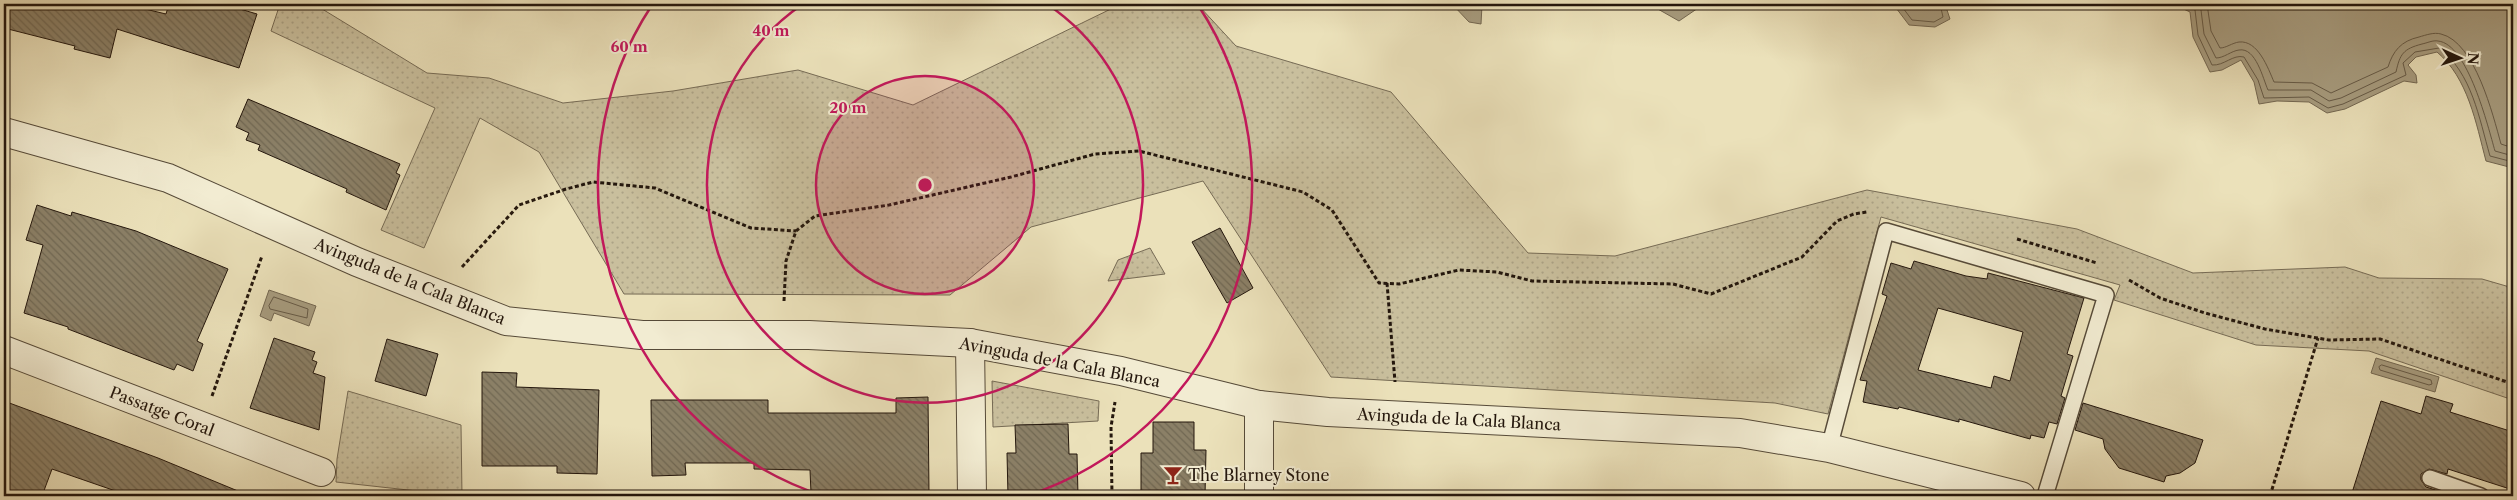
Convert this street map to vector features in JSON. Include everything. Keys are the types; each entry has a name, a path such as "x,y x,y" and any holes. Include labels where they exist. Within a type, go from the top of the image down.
{"street":[{"name":"Avinguda de la Cala Blanca","path":"4,132 168,178 357,262 506,321 642,335 809,335 970,343 1121,371 1259,405 1328,412 1740,433 1830,448 2021,496"},
{"path":"970,343 972,496"},
{"name":"Passatge Coral","path":"4,350 321,472"},
{"path":"1259,405 1259,496"}],"lane":[{"path":"1830,448 1886,231 2106,295 2045,496"},
{"path":"2430,478 2481,496"}],"path":[{"path":"784,301 786,262 796,231 815,216 889,205 1011,177 1095,154 1139,151 1302,192 1332,210 1379,283 1399,284 1459,270 1497,272 1532,281 1673,284 1711,294 1802,257 1836,221 1854,214 1872,211"},
{"path":"462,267 519,205 593,182 655,188 751,228 796,231"},
{"path":"202,426 274,225"},
{"path":"2009,237 2094,261 2102,265"},
{"path":"2127,279 2160,298 2205,313 2265,329 2329,340 2380,339 2513,384"},
{"path":"1387,283 1396,392"},
{"path":"2270,496 2318,338"},
{"path":"1112,496 1111,428 1115,399"}],"shaded area":[{"path":"280,4 314,4 427,73 489,78 563,103 673,91 798,70 913,105 1117,6 1199,6 1236,46 1391,92 1528,253 1615,256 1867,190 2077,229 2193,273 2345,267 2379,278 2482,279 2513,288 2513,400 2369,351 2256,345 2114,300 2120,285 1881,217 1828,414 1775,403 1331,377 1203,181 1031,227 950,295 624,294 539,152 480,118 424,248 381,230 435,108 271,31"},
{"path":"1150,248 1165,274 1108,281 1118,260"},
{"path":"992,381 1099,401 1098,421 993,427"},
{"path":"348,391 461,425 462,496 336,482 337,459"}],"water":[{"path":"1452,4 1485,4 1482,5 1481,24 1469,22"},
{"path":"1649,4 1704,4 1679,21"},
{"path":"1893,4 1945,4 1950,19 1935,27 1909,25"},
{"path":"2173,4 2513,4 2513,168 2486,161 2474,117 2463,88 2448,63 2437,52 2416,57 2408,65 2416,75 2417,83 2404,81 2345,109 2327,113 2309,102 2277,101 2259,104 2254,82 2241,60 2222,70 2210,72 2193,37 2190,12"},
{"path":"269,290 316,306 309,326 274,313 271,321 260,316"},
{"path":"2376,358 2439,377 2435,392 2371,373"}],"building":[{"path":"4,4 124,4 166,14 169,4 223,4 257,14 239,68 117,29 110,58 74,49 75,46 4,28"},
{"path":"248,99 400,164 396,173 400,175 386,210 346,192 347,189 258,150 260,145 246,140 249,133 236,127"},
{"path":"37,205 71,216 72,212 136,231 228,269 197,341 203,344 193,371 177,364 174,370 68,329 68,327 24,313 43,245 26,240"},
{"path":"1220,228 1253,288 1227,303 1192,242"},
{"path":"1914,261 1966,276 1987,279 1988,273 2084,298 2067,354 2073,356 2061,396 2065,398 2057,424 2049,422 2044,438 2031,435 2030,439 1959,419 1959,422 1899,407 1898,409 1863,402 1867,381 1860,380 1887,296 1882,294 1891,263 1911,269","holes":["1938,308 2023,332 2010,381 1994,376 1991,388 1918,370"]},
{"path":"274,338 315,352 312,360 317,362 313,373 325,377 319,430 250,408"},
{"path":"387,339 438,354 426,396 375,381"},
{"path":"482,372 517,373 516,387 599,390 597,474 557,473 557,466 482,466"},
{"path":"2426,396 2453,404 2450,412 2513,432 2513,490 2448,469 2447,474 2429,469 2421,474 2421,480 2426,487 2442,492 2441,496 2351,496 2381,401 2421,414"},
{"path":"928,397 929,493 877,496 877,493 811,493 810,470 754,469 754,463 685,463 686,475 652,476 651,400 768,400 768,413 896,413 896,398"},
{"path":"4,401 158,458 250,496 130,496 52,469 42,496 4,496"},
{"path":"2083,403 2203,440 2195,463 2180,473 2166,476 2164,482 2119,468 2105,449 2103,439 2075,430"},
{"name":"The Blarney Stone","path":"1153,422 1194,422 1194,450 1206,450 1205,496 1141,496 1141,453 1153,453"},
{"path":"1068,424 1069,454 1077,454 1078,496 1008,496 1007,453 1016,453 1015,425"}],"place":[{"name":"The Blarney Stone","path":"1173,475"}]}
